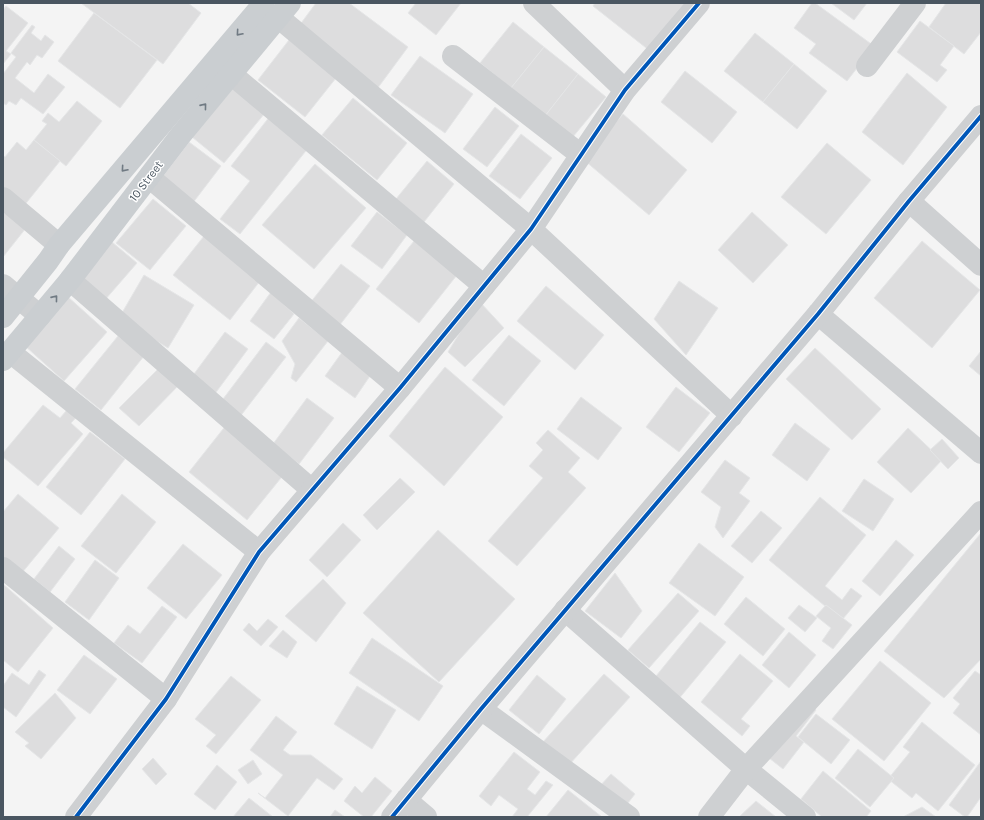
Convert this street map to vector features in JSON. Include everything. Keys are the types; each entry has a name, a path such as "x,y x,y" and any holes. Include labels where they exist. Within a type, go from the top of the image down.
{"main road":[{"name":"10 Street","path":"6,356 70,280 230,73 277,8"},
{"name":"10 Street","path":"3,317 11,291 48,261 58,245 277,8"}],"street":[{"path":"534,3 625,90"},
{"path":"76,817 166,699 259,552 400,388 531,229 625,90 699,3"},
{"path":"867,66 915,3"},
{"path":"277,8 531,229 732,416"},
{"path":"453,56 581,155"},
{"path":"230,73 484,286"},
{"path":"392,817 481,709 818,314 909,201 981,116"},
{"path":"149,177 400,388"},
{"path":"3,198 58,245"},
{"path":"909,201 981,265"},
{"path":"70,280 312,490"},
{"path":"11,291 40,316"},
{"path":"818,314 981,453"},
{"path":"6,356 259,552"},
{"path":"709,817 746,769 981,512"},
{"path":"3,568 166,699"},
{"path":"565,610 746,769 805,817"},
{"path":"481,709 629,817"},
{"path":"406,800 426,817"}],"building":[{"path":"81,3 188,3 201,13 163,64"},
{"path":"316,3 349,3 408,47 377,89 296,30"},
{"path":"416,3 461,3 436,35 408,13"},
{"path":"595,3 687,3 650,51 593,6"},
{"path":"812,3 815,3 874,46 847,81 809,53 816,44 794,28"},
{"path":"831,3 867,3 854,20"},
{"path":"946,3 981,3 981,32 964,54 929,27"},
{"path":"6,6 28,23 6,51 11,54 3,64 3,10"},
{"path":"94,13 157,60 120,108 58,61"},
{"path":"920,21 954,46 940,65 947,70 937,82 897,52"},
{"path":"513,22 544,47 511,88 480,63"},
{"path":"32,25 35,27 31,33 41,41 45,35 54,42 42,58 37,55 30,65 27,62 15,78 34,93 48,74 65,87 43,114 21,98 16,105 9,101 6,105 3,103 3,74 16,57 11,53"},
{"path":"755,33 794,64 763,102 724,71"},
{"path":"289,40 336,78 305,117 258,80"},
{"path":"544,47 578,74 545,116 511,88"},
{"path":"420,56 473,94 445,133 391,95"},
{"path":"794,64 827,91 797,129 763,102"},
{"path":"685,71 737,112 712,143 661,102"},
{"path":"907,73 947,107 903,165 862,132"},
{"path":"578,74 606,97 572,138 545,116"},
{"path":"234,87 265,113 224,163 192,137"},
{"path":"353,98 407,143 377,180 322,135"},
{"path":"77,101 102,121 66,166 34,140 47,124 42,121 48,113 59,122"},
{"path":"495,107 519,126 487,167 463,149"},
{"path":"623,114 687,170 649,215 584,160"},
{"path":"270,116 309,147 240,234 220,219 250,181 231,166"},
{"path":"521,134 552,158 520,199 489,176"},
{"path":"34,140 60,161 23,207 3,190 3,155 5,157 17,142 26,150"},
{"path":"189,142 221,166 192,204 160,180"},
{"path":"827,143 871,180 826,234 781,197"},
{"path":"427,161 454,184 424,222 396,199"},
{"path":"315,164 366,208 314,269 262,225"},
{"path":"153,199 186,226 150,270 116,243"},
{"path":"10,207 30,223 3,257 3,215"},
{"path":"377,212 407,235 382,269 351,246"},
{"path":"752,212 788,245 753,283 718,250"},
{"path":"204,236 260,281 230,320 173,275"},
{"path":"414,241 457,275 419,323 376,289"},
{"path":"922,241 980,290 932,348 874,298"},
{"path":"112,242 137,263 104,301 79,280"},
{"path":"341,264 370,286 339,326 310,303"},
{"path":"144,275 194,305 168,348 119,318"},
{"path":"679,281 718,308 686,355 654,319"},
{"path":"546,286 604,335 575,370 517,321"},
{"path":"271,292 294,314 274,339 250,321"},
{"path":"67,296 107,332 64,381 24,345"},
{"path":"479,301 504,328 465,367 448,352"},
{"path":"299,318 328,341 296,382 291,378 295,364 282,341"},
{"path":"225,332 248,349 214,395 191,378"},
{"path":"509,335 541,361 504,406 472,380"},
{"path":"118,336 144,356 101,410 75,389"},
{"path":"266,342 286,357 239,418 220,403"},
{"path":"815,348 881,409 852,440 786,379"},
{"path":"343,351 372,373 355,398 325,376"},
{"path":"981,351 981,376 969,366"},
{"path":"445,367 503,417 444,486 389,436"},
{"path":"159,368 178,386 139,426 119,408"},
{"path":"676,387 710,413 679,452 646,427"},
{"path":"581,397 622,428 598,460 557,429"},
{"path":"307,398 334,418 299,464 273,444"},
{"path":"73,403 82,411 71,423 83,434 38,486 3,457 3,453 43,405 60,418"},
{"path":"795,423 830,449 807,481 772,455"},
{"path":"227,424 285,473 247,520 189,472"},
{"path":"908,428 942,460 911,493 877,462"},
{"path":"548,430 580,458 568,472 586,488 517,566 488,541 543,478 529,466 543,450 536,443"},
{"path":"90,432 125,459 81,515 46,487"},
{"path":"942,439 959,458 948,469 930,450"},
{"path":"725,460 750,478 739,493 750,501 723,538 715,527 721,507 701,492"},
{"path":"400,478 415,492 377,530 363,515"},
{"path":"864,479 894,499 873,531 842,511"},
{"path":"18,494 59,528 21,574 3,559 3,512"},
{"path":"122,494 156,522 116,573 81,546"},
{"path":"820,497 866,535 825,586 842,600 851,588 862,596 842,620 769,560"},
{"path":"761,511 782,528 752,563 731,546"},
{"path":"343,523 361,540 327,577 309,560"},
{"path":"438,530 515,599 439,682 363,613"},
{"path":"981,533 981,659 944,698 884,651"},
{"path":"896,540 914,555 880,596 862,581"},
{"path":"699,543 744,577 715,616 669,583"},
{"path":"183,544 222,575 186,619 147,588"},
{"path":"59,546 75,559 50,592 34,579"},
{"path":"95,560 119,578 89,620 65,602"},
{"path":"615,573 642,611 621,638 585,611"},
{"path":"323,579 346,603 316,642 285,616"},
{"path":"3,584 53,628 18,672 3,660"},
{"path":"678,593 699,611 649,668 628,650"},
{"path":"746,597 785,629 763,656 724,624"},
{"path":"799,605 817,618 805,632 788,618"},
{"path":"826,605 852,625 833,649 822,641 831,628 816,616"},
{"path":"162,606 177,617 142,663 114,643 128,625 140,634"},
{"path":"268,619 278,627 261,646 243,630 249,623 257,631"},
{"path":"700,622 726,642 677,701 652,681"},
{"path":"283,630 297,642 287,658 269,646"},
{"path":"789,632 816,655 789,688 762,665"},
{"path":"372,638 443,686 419,721 349,673"},
{"path":"740,654 773,681 741,719 750,726 742,736 701,702"},
{"path":"84,655 117,679 90,714 57,690"},
{"path":"880,661 931,703 884,761 832,719"},
{"path":"39,670 46,675 16,717 3,707 3,686 12,673 29,685"},
{"path":"975,671 981,675 981,735 953,713 960,704 953,698"},
{"path":"604,674 630,697 569,765 543,742"},
{"path":"537,675 566,699 539,734 509,710"},
{"path":"231,676 261,700 216,754 206,746 216,735 195,719"},
{"path":"357,686 396,710 372,749 334,724"},
{"path":"55,693 76,718 41,759 25,746 29,743 15,732"},
{"path":"810,706 816,710 796,736 804,742 783,769 769,758"},
{"path":"816,714 850,740 831,764 798,737"},
{"path":"276,716 297,732 283,750 290,755 311,755 343,779 334,790 317,778 288,816 258,793 265,798 283,775 250,750"},
{"path":"922,722 975,765 938,811 916,793 912,798 888,779 910,752 903,747"},
{"path":"858,749 894,778 870,807 835,778"},
{"path":"514,752 540,772 527,789 535,795 546,781 553,785 527,817 512,817 518,809 499,795 491,806 479,796"},
{"path":"153,758 167,774 156,785 142,769"},
{"path":"253,760 262,774 248,784 238,770"},
{"path":"981,761 981,797 967,817 965,817 949,805"},
{"path":"217,765 237,782 215,810 194,794"},
{"path":"823,771 871,811 866,817 822,817 801,799"},
{"path":"611,774 635,794 624,808 599,787"},
{"path":"375,777 392,791 371,817 364,817 344,801 355,786 362,793"},
{"path":"568,790 602,817 546,817"},
{"path":"249,798 273,817 233,817"},
{"path":"756,801 776,817 739,817"},
{"path":"922,807 936,817 903,817"},
{"path":"335,810 345,817 330,817"}],"cycle path":[{"path":"76,817 166,699 259,552 400,388 531,229 625,90 699,3"},
{"path":"392,817 481,709 818,314 909,201 981,116"}]}
